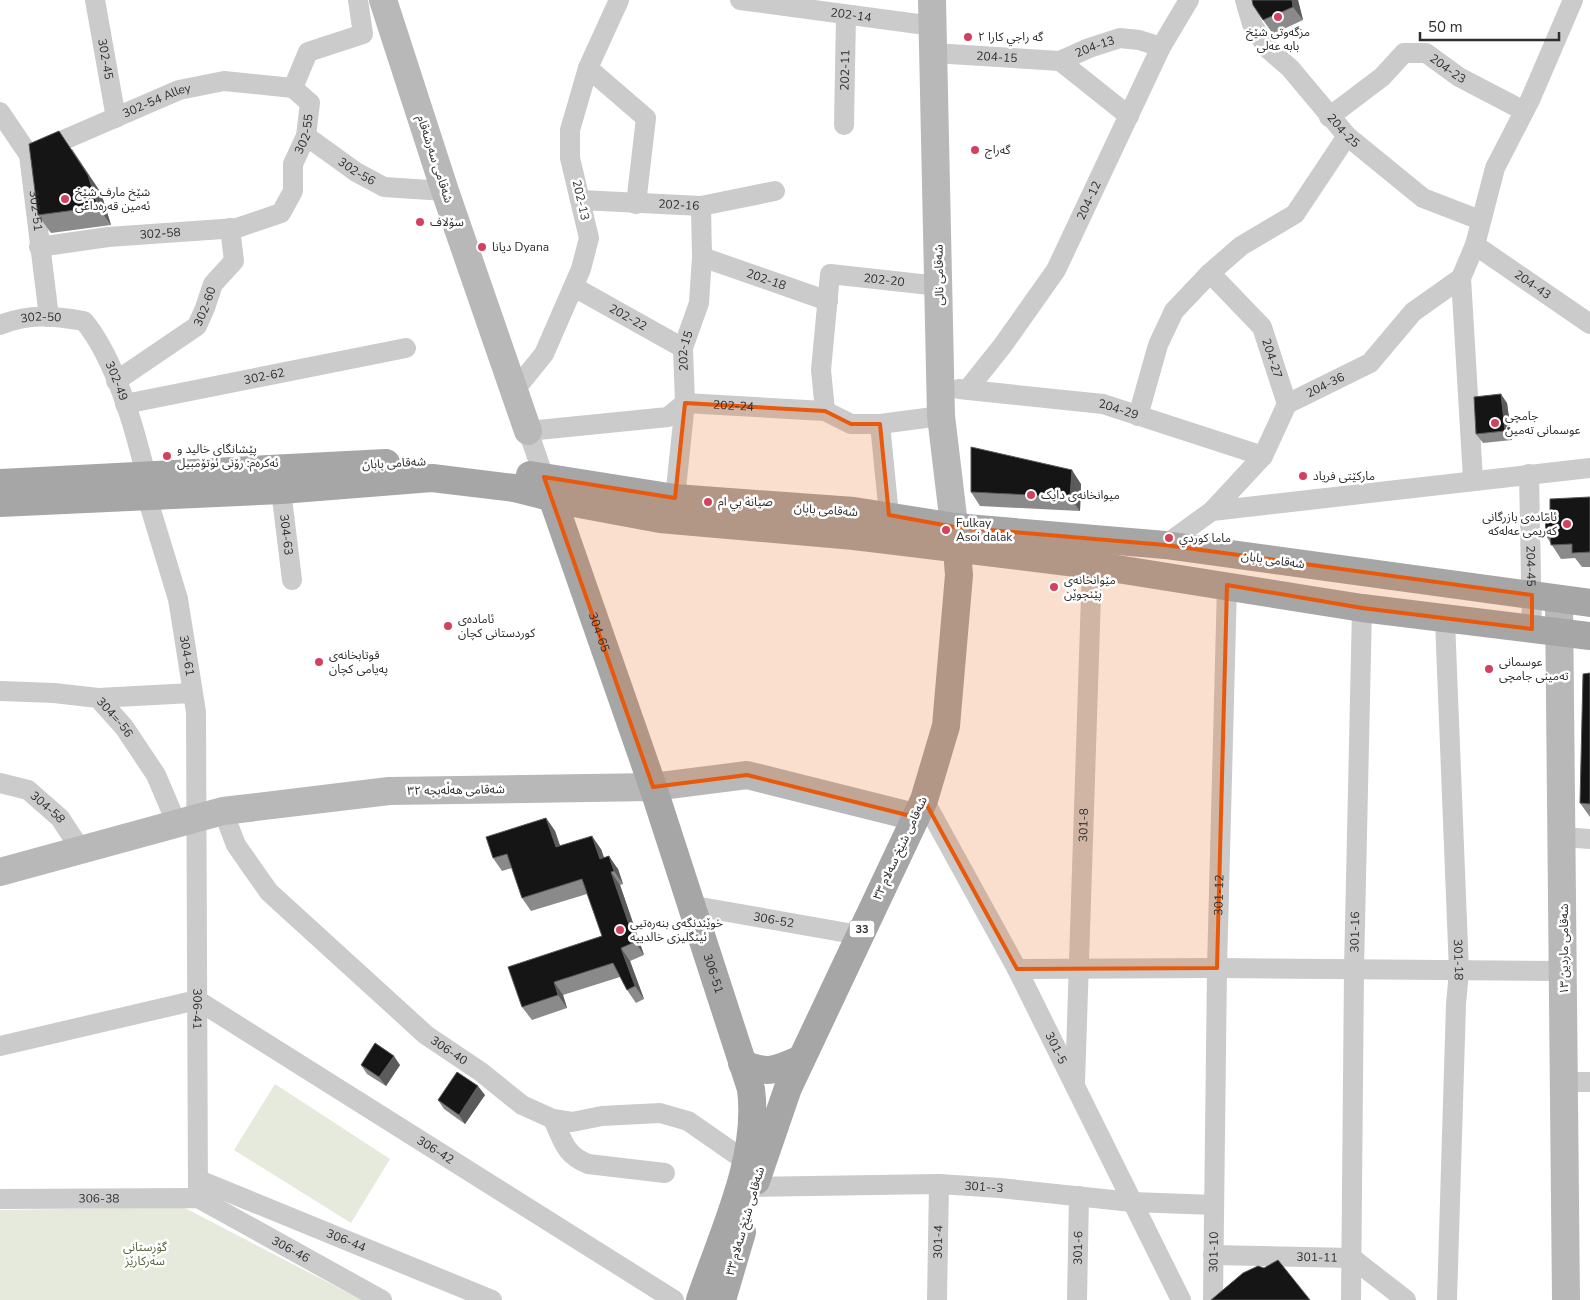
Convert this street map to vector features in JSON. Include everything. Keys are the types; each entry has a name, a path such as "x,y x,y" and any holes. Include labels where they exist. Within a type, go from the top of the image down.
{"main road":[{"name":"شەقامی بابان","path":"0,483 147,487 430,460 548,487 889,515 956,538 1165,545 1590,603"},
{"path":"0,503 147,487 281,490 432,478 514,488 548,487 660,519 854,536 956,538 1092,565 1362,608 1445,620 1590,636"},
{"name":"304-65","path":"548,487 653,787"},
{"name":"شەقامی شێخ سەلام ٣٣","path":"700,1300 722,1264 751,1175 788,1088 919,808 946,726 959,575 956,538"},
{"name":"306-51","path":"653,787 751,1089 754,1109 751,1175"},
{"path":"742,1063 758,1071 777,1070 801,1059"},
{"name":"شەقامی شێخ سەلام ٣٣","path":"722,1264 722,1300"}],"street":[{"name":"302-45","path":"95,0 116,118"},
{"path":"293,88 308,52 363,34 358,0"},
{"name":"شەقامی سەرشەقام","path":"383,0 445,191 528,431"},
{"name":"202-13","path":"514,391 544,354 574,286 589,238 570,158 570,130 588,68 619,0"},
{"name":"202-14","path":"740,0 846,15 932,13"},
{"name":"204-12","path":"950,398 1003,345 1056,270 1161,47 1189,0"},
{"name":"204-25","path":"1245,0 1252,24 1268,49 1290,68 1329,117 1347,136 1423,198 1480,220"},
{"path":"1473,479 1461,278 1475,245 1495,168 1524,111 1573,0"},
{"name":"شەقامی نالی","path":"932,13 939,286 950,398 956,538"},
{"name":"202-11","path":"844,125 846,15"},
{"name":"204-13","path":"1060,61 1089,48 1120,38 1139,40 1161,47"},
{"name":"204-23","path":"1329,117 1382,77 1404,52 1426,53 1459,77 1524,111"},
{"name":"204-15","path":"933,53 1060,61"},
{"path":"1060,61 1129,116"},
{"path":"588,68 646,118 636,204"},
{"name":"302-54 Alley","path":"29,155 178,90 224,81 293,88"},
{"name":"302-55","path":"281,213 293,191 293,164 306,136 310,103 293,88"},
{"name":"302-51","path":"0,112 29,155 49,317"},
{"name":"302-56","path":"306,136 356,172 384,186 445,191"},
{"path":"1138,416 1158,345 1174,311 1210,273 1241,246 1295,214 1347,136"},
{"name":"202-16","path":"581,200 701,206 775,191"},
{"name":"202-15","path":"674,498 685,404 683,348 699,303 702,257 701,206"},
{"name":"302-58","path":"39,247 108,237 230,228 281,213"},
{"name":"302-60","path":"116,381 197,326 213,284 234,261 230,228"},
{"name":"204-43","path":"1475,245 1590,324"},
{"name":"202-18","path":"702,257 828,301"},
{"name":"204-27","path":"1210,273 1262,327 1287,404"},
{"name":"202-20","path":"828,301 830,274 939,286"},
{"name":"204-36","path":"1287,404 1370,363 1413,312 1461,278"},
{"name":"202-22","path":"574,286 683,348"},
{"path":"825,411 821,370 828,301"},
{"name":"302-50","path":"0,325 20,317 49,317 84,321"},
{"name":"302-49","path":"84,321 116,381 125,404 139,445 147,487"},
{"name":"302-62","path":"125,404 406,348"},
{"name":"204-29","path":"950,398 1103,404 1263,456"},
{"name":"202-24","path":"685,404 825,411 851,424 880,424 950,398"},
{"path":"548,487 528,431 668,418 685,404"},
{"path":"1165,545 1212,511 1263,456 1287,404"},
{"path":"880,424 889,515"},
{"path":"1212,511 1473,479 1590,468"},
{"name":"204-45","path":"1529,474 1532,629"},
{"name":"304-61","path":"147,487 178,599 196,712 186,820"},
{"name":"304-63","path":"281,490 292,580"},
{"name":"301-8","path":"1075,1086 1092,565"},
{"name":"301-12","path":"1214,1205 1217,968 1227,585"},
{"name":"شەقامی ماردین ١٣","path":"1559,599 1564,971 1577,1082 1566,1300"},
{"name":"301-16","path":"1351,1300 1354,970 1362,608"},
{"name":"301-18","path":"1445,620 1459,972 1456,1004 1447,1300"},
{"name":"304=-56","path":"0,691 54,692 98,698 124,727 186,820"},
{"path":"98,698 192,693"},
{"name":"شەقامی هەڵەبجە ٣٢","path":"0,872 223,811 295,800 389,791 653,787 747,775 919,808"},
{"name":"304-58","path":"0,783 28,790 60,818 81,850"},
{"name":"301-5","path":"919,808 1017,969 1180,1300"},
{"name":"306-40","path":"223,811 236,845 269,892 426,1035 481,1072 522,1105 553,1119 572,1122 602,1116 660,1113 688,1121 751,1175"},
{"name":"306-41","path":"186,820 197,1000 199,1189"},
{"path":"1563,837 1590,839"},
{"name":"306-52","path":"690,905 859,935"},
{"path":"1017,969 1217,968 1459,972 1564,971"},
{"path":"0,1046 197,1000"},
{"name":"306-42","path":"197,1000 674,1300"},
{"path":"553,1119 568,1152 576,1159 588,1164 664,1173"},
{"name":"301--3","path":"751,1175 939,1184 1000,1188 1132,1202 1214,1205"},
{"name":"301-4","path":"937,1300 939,1184"},
{"name":"306-38","path":"0,1199 199,1189"},
{"name":"306-46","path":"199,1189 382,1300"},
{"name":"306-44","path":"199,1189 492,1300"},
{"name":"301-6","path":"1077,1300 1079,1196"},
{"name":"301-10","path":"1213,1300 1214,1205"},
{"name":"301-11","path":"1213,1255 1352,1258 1406,1300"}],"highlighted area":[{"path":"685,403 825,411 851,424 880,424 889,515 955,527 1165,545 1532,595 1532,629 1362,608 1227,585 1217,968 1017,969 924,800 915,817 747,775 653,787 544,477 675,498"}],"green space":[{"path":"275,1084 390,1159 351,1223 234,1150"},
{"name":"گۆڕستانی سەرکارێز","path":"183,1207 362,1300 0,1300 0,1210"}],"building":[{"path":"1252,0 1292,0 1293,7 1263,20 1253,5"},
{"path":"59,131 88,175 98,207 38,215 29,144"},
{"name":"جامچی عوسمانی تەمین","path":"1501,394 1505,431 1476,434 1474,397"},
{"path":"971,447 1072,470 1070,497 971,492"},
{"path":"1590,497 1590,552 1572,553 1572,544 1551,545 1550,536 1546,536 1545,514 1550,514 1550,499"},
{"path":"1590,673 1590,804 1580,803 1583,674"},
{"path":"546,818 556,847 592,836 600,859 609,856 614,871 611,872 635,942 621,948 635,986 627,990 613,963 554,982 558,995 522,1007 508,967 602,936 582,879 522,898 507,854 493,858 486,837"},
{"path":"375,1043 394,1056 379,1077 361,1065"},
{"path":"457,1072 478,1086 459,1115 438,1100"},
{"path":"1278,1260 1310,1300 1211,1300 1243,1273 1258,1266 1264,1268"}],"place":[{"name":"مزگەوتی شێخ بابە عەلی","path":"1278,17"},
{"name":"گه راجي كارا ٢","path":"968,37"},
{"name":"گەراج","path":"975,150"},
{"name":"شێخ مارف شێخ ئەمین قەرەداغی","path":"65,199"},
{"name":"سۆلاف","path":"420,222"},
{"name":"دیانا Dyana","path":"482,247"},
{"name":"جامچی عوسمانی تەمین","path":"1495,423"},
{"name":"پێشانگای خالید و ئەکرەم: رۆنی ئوتۆمبیل","path":"167,456"},
{"name":"مارکێتی فریاد","path":"1303,476"},
{"name":"میوانخانەی دایک","path":"1031,495"},
{"name":"صيانة بي ام","path":"708,502"},
{"name":"ئامادەی بازرگانی کەریمی عەلەکە","path":"1567,524"},
{"name":"Fulkay Asoi dalak","path":"946,530"},
{"name":"ماما كوردي","path":"1169,538"},
{"name":"مێوانخانەی پێنجوێن","path":"1054,587"},
{"name":"ئامادەی کوردستانی کچان","path":"448,626"},
{"name":"قوتابخانەی پەیامی کچان","path":"319,662"},
{"name":"عوسمانی تەمینی جامچی","path":"1489,669"},
{"name":"خوێندنگەی بنەڕەتیی ئینگلیزی خالدییە","path":"620,930"}]}
